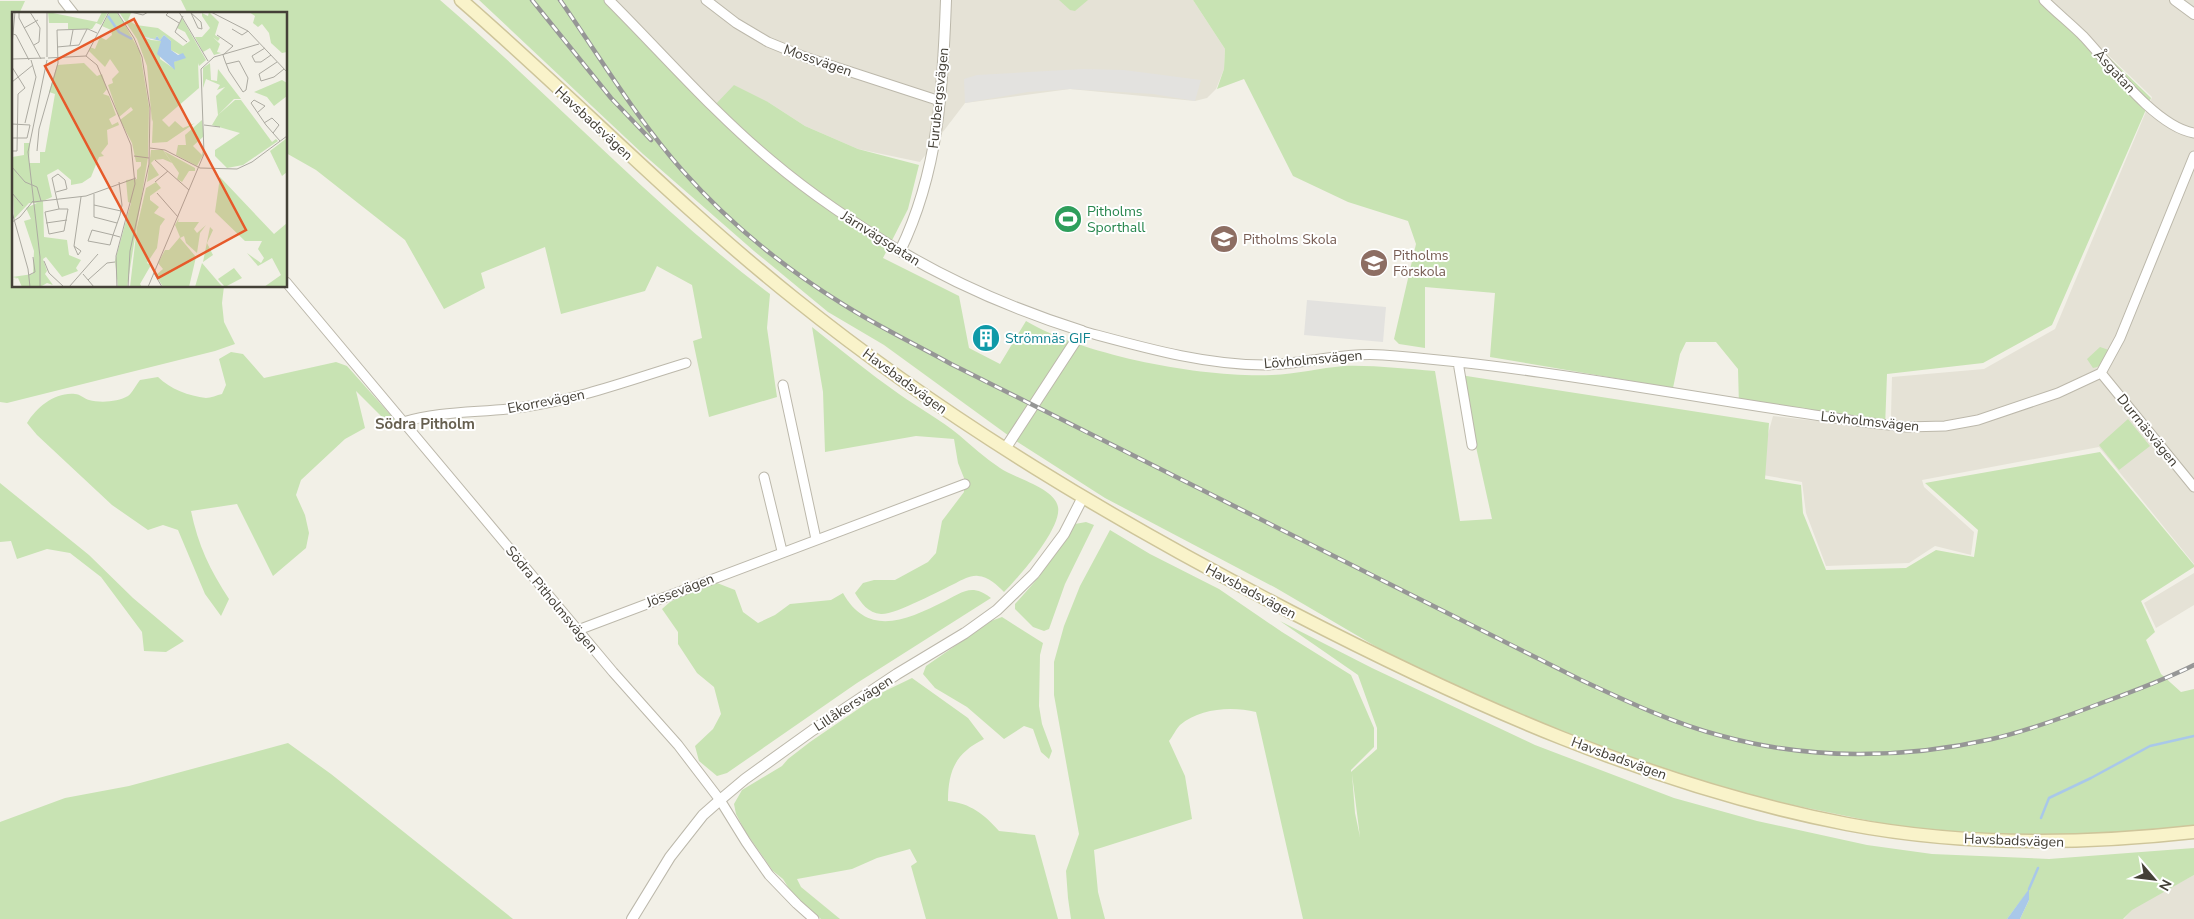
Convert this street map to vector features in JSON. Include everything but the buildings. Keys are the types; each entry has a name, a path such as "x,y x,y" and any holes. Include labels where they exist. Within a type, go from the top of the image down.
{"main road":[{"name":"Havsbadsvägen","path":"462,0 727,244 884,367 952,416 1083,497 1247,589 1404,668 1549,732 1619,760 1688,784 1773,807 1850,824 1934,836 2036,843 2128,840 2194,832"}],"street":[{"path":"62,0 72,12"},
{"name":"Järnvägsgatan","path":"609,0 725,119 771,161 856,224 928,268 982,294 1082,331"},
{"name":"Mossvägen","path":"706,0 736,23 768,42 805,57 940,101"},
{"name":"Furubergsvägen","path":"900,251 921,199 937,129 946,0"},
{"name":"Åsgatan","path":"2044,0 2072,25 2130,89 2154,110 2177,126 2194,132"},
{"path":"2175,0 2194,14"},
{"path":"2101,373 2120,338 2194,156"},
{"name":"Södra Pitholmsvägen","path":"288,284 578,630 678,745 720,800 746,842 770,875 796,904 814,919"},
{"path":"1005,450 1082,331"},
{"name":"Lövholmsvägen","path":"1082,331 1174,354 1246,365 1281,364 1371,354 1458,362 1498,366 1817,416 1906,427 1945,426 1978,420 2058,393 2101,373"},
{"path":"1458,362 1472,445"},
{"name":"Ekorrevägen","path":"403,422 439,414 525,407 601,390 686,363"},
{"name":"Durrnäsvägen","path":"2101,373 2194,487"},
{"path":"782,385 816,539"},
{"path":"764,477 782,551"},
{"name":"Jössevägen","path":"578,630 782,551 965,484"},
{"name":"Lillåkersvägen","path":"632,919 670,857 703,815 744,779 813,730 897,674 966,633 997,610 1034,574 1064,534 1083,497"}],"shaded area":[{"path":"610,0 1193,0 1225,49 1224,69 1216,89 1207,98 1195,101 1070,89 965,103 920,162 858,149 805,126 768,102 713,107"},
{"path":"2051,0 2194,0 2194,564 2099,447 1922,480 1924,487 1974,532 1971,555 1935,546 1909,563 1826,566 1806,513 1802,482 1757,474 1773,416 1893,430 1891,415 1892,377 1984,369 2055,329 2152,97"},
{"path":"1083,69 1124,70 1201,80 1195,101 1153,94 1070,89 1028,92 965,103 964,79 977,75"},
{"path":"1307,300 1386,307 1383,342 1304,335"},
{"path":"2194,573 2194,605 2156,628 2144,603"},
{"path":"2194,875 2194,919 2124,919 2133,908"}],"green space":[{"path":"181,0 440,0 684,224 770,294 767,328 777,397 709,417 693,341 702,338 692,285 657,266 645,291 561,314 545,247 481,273 485,288 444,309 405,240 316,170 288,154 288,12 187,12"},
{"path":"479,0 610,0 713,107 734,85 768,102 805,126 858,149 919,165 908,209 883,258 959,296 969,348 1000,364 1026,321 1080,345 1112,354 1145,362 1213,373 1272,375 1344,366 1435,371 1460,521 1492,519 1460,375 1769,423 1765,479 1801,485 1803,513 1826,570 1906,568 1936,550 1974,557 1978,530 1925,483 2100,452 2194,565 2194,567 2141,601 2155,632 2146,640 2161,674 2181,692 2194,689 2194,826 2116,836 2004,836 1895,826 1758,798 1657,768 1547,725 1416,670 1276,588 1105,498 1016,441 884,345 828,312 754,251 643,154"},
{"path":"1059,0 1088,0 1075,11 1070,10"},
{"path":"1193,0 2050,0 2151,98 2052,325 1983,363 1887,374 1885,428 1739,406 1738,369 1716,342 1686,342 1680,354 1673,388 1490,357 1495,293 1425,287 1425,348 1399,344 1394,339 1416,244 1408,221 1348,202 1293,176 1244,79 1217,89 1224,69 1225,49"},
{"path":"0,1 25,1 20,12 12,12 12,288 224,288 222,303 224,322 235,344 215,351 7,403 0,402"},
{"path":"812,327 888,386 952,430 994,464 1006,472 1042,489 1055,500 1058,507 1057,516 1047,539 1029,564 1004,592 989,579 975,576 964,579 897,611 881,614 872,612 865,607 855,593 863,583 874,580 895,580 928,562 936,553 942,521 964,492 964,478 958,463 954,439 916,436 825,452 823,392"},
{"path":"2100,347 2109,350 2101,364 2093,368 2087,359"},
{"path":"231,352 243,354 264,378 336,362 347,366 396,421 397,430 356,391 365,428 345,439 301,480 296,495 305,515 309,533 306,548 273,576 237,504 191,511 197,535 206,557 229,599 221,616 205,594 178,530 163,525 148,530 112,505 37,435 27,423 41,406 60,395 75,394 93,401 114,401 128,396 140,380 158,377 174,388 193,396 210,398 222,394 226,385 219,359"},
{"path":"2128,419 2150,446 2119,470 2099,445"},
{"path":"0,483 89,555 133,598 184,641 166,652 144,651 142,632 101,577 70,553 47,549 17,559 11,541 0,542"},
{"path":"1086,522 1094,525 1065,584 1049,629 1044,631 1033,627 1015,609 1015,604 1039,577 1065,535 1075,524"},
{"path":"1110,530 1150,554 1219,589 1282,632 1351,675 1374,728 1374,747 1351,772 1377,749 1377,728 1358,675 1280,621 1372,668 1535,745 1674,798 1757,821 1867,845 1932,854 2049,859 2194,848 2194,875 2132,910 2123,919 2020,919 2029,900 2029,890 2007,919 1303,919 1256,712 1227,709 1207,712 1188,719 1180,725 1169,741 1185,776 1192,819 1094,850 1098,892 1105,919 1071,919 1066,871 1079,834 1054,695 1054,662 1064,626 1080,586","holes":["1352,774 1360,837 1355,813"]},
{"path":"712,581 735,590 743,612 758,623 775,615 790,604 831,600 843,593 853,607 864,616 876,620 889,621 917,614 966,591 979,591 991,598 857,683 727,773 717,776 699,761 695,746 713,729 721,714 714,687 697,673 678,644 678,632 662,609 670,602"},
{"path":"1002,617 1043,643 1040,655 1039,706 1042,724 1052,751 1049,759 1041,752 1033,729 1024,726 1004,739 967,707 935,688 923,674 926,666 991,621"},
{"path":"912,678 968,718 984,739 967,750 955,764 948,790 948,801 970,807 999,831 1035,835 1058,919 926,919 911,866 917,862 910,849 877,858 852,869 797,879 801,887 840,919 821,919 793,895 783,879 773,871 745,831 736,814 734,804 742,790 782,766 810,742 883,692"},
{"path":"288,743 331,774 513,919 0,919 0,822 65,798 129,786"}],"water":[{"path":"2029,889 2029,900 2020,919 2007,919"}],"waterway":[{"path":"2041,818 2049,798 2150,746 2194,736"},
{"path":"2029,889 2038,868"}],"railway":[{"path":"532,0 611,98 651,140"},
{"path":"560,0 649,130 682,170 737,225 777,259 819,289 868,319 951,364 1579,679 1649,711 1703,731 1755,744 1823,753 1891,753 1959,746 2005,736 2070,715 2194,665"}],"place":[{"name":"Pitholms Sporthall","path":"1068,219"},
{"name":"Pitholms Skola","path":"1224,239"},
{"name":"Pitholms Förskola","path":"1374,263"},
{"name":"Strömnäs GIF","path":"986,338"}],"district":[{"name":"Södra Pitholm","path":"425,424"}]}
